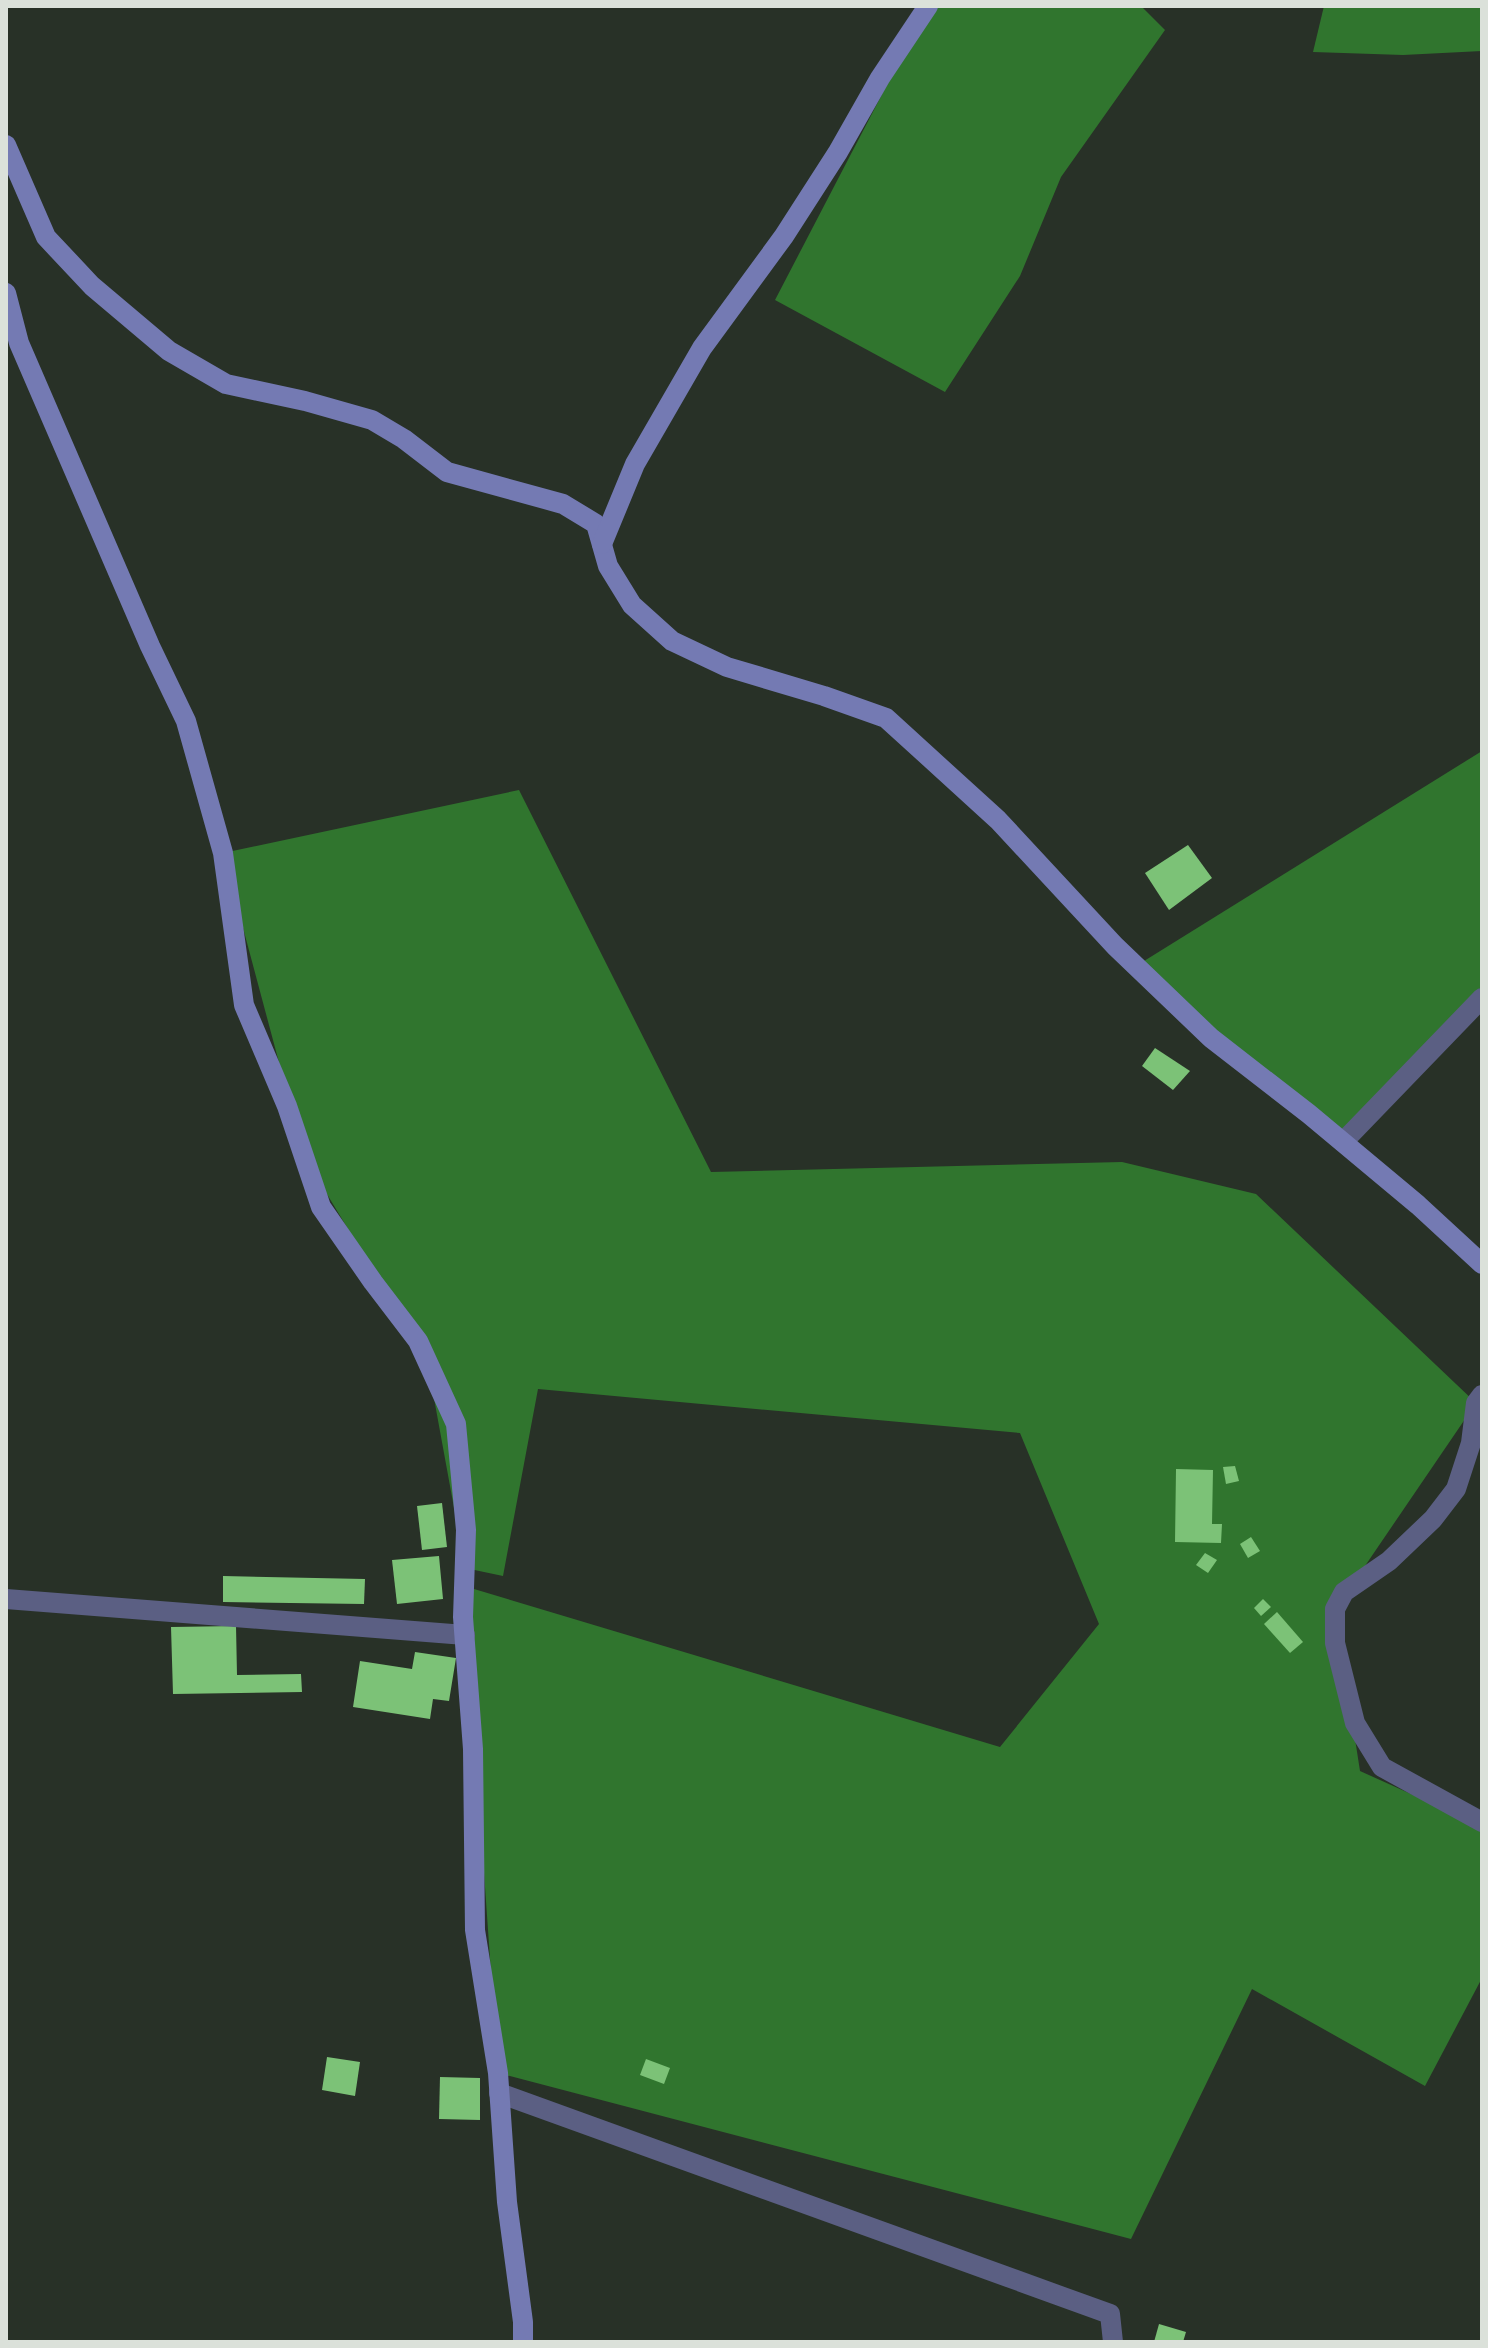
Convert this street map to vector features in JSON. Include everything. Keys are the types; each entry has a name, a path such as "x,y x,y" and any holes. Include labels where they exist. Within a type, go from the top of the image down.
{"street":[{"path":"602,544 635,464 702,348 784,236 838,152 880,78 928,6"},
{"path":"6,145 46,237 92,286 169,351 226,384 305,401 372,420 404,439 447,472 563,504 596,524 608,566 632,605 672,641 727,667 886,718 998,820 1115,946 1211,1038 1343,1142 1482,1264"},
{"path":"6,293 19,343 42,398 186,721 223,853 244,1005 287,1106 321,1207 418,1341 456,1424 466,1530 465,1635 473,1749 475,1930 499,2093 507,2202 523,2342"},
{"path":"1343,1142 1482,998"},
{"path":"1482,1395 1476,1403 1471,1443 1456,1489 1433,1519 1389,1561 1344,1592 1335,1609 1335,1643 1355,1723 1382,1767 1482,1822"},
{"path":"6,1599 465,1635"},
{"path":"499,2093 1110,2314 1113,2342"}],"green space":[{"path":"928,6 1141,6 1165,30 1061,177 1020,276 945,392 775,300"},
{"path":"1324,6 1482,6 1482,51 1403,55 1313,52"},
{"path":"1482,751 1482,997 1343,1142 1136,966"},
{"path":"519,790 711,1172 1122,1162 1256,1194 1476,1403 1335,1610 1360,1771 1482,1826 1482,1978 1425,2086 1252,1989 1131,2239 498,2073 464,1586 1000,1747 1099,1624 1020,1433 538,1389 503,1576 465,1568 427,1360 304,1156 223,853"}],"building":[{"path":"1188,845 1212,878 1169,910 1145,873"},
{"path":"1155,1048 1190,1071 1173,1090 1142,1066"},
{"path":"1235,1466 1239,1481 1226,1484 1223,1467"},
{"path":"1176,1469 1213,1470 1212,1524 1222,1524 1221,1543 1175,1542"},
{"path":"442,1503 447,1547 422,1550 417,1506"},
{"path":"1251,1537 1260,1551 1248,1558 1240,1544"},
{"path":"1205,1553 1217,1560 1208,1573 1196,1565"},
{"path":"439,1556 443,1599 397,1604 392,1560"},
{"path":"223,1576 365,1579 364,1604 223,1602"},
{"path":"1263,1599 1271,1607 1261,1616 1254,1608"},
{"path":"1277,1612 1303,1642 1290,1653 1264,1624"},
{"path":"236,1626 237,1675 301,1674 302,1692 173,1694 171,1627"},
{"path":"415,1652 456,1658 449,1701 433,1699 430,1719 353,1707 360,1661 412,1669"},
{"path":"327,2057 360,2062 355,2096 322,2090"},
{"path":"646,2059 670,2068 664,2084 640,2075"},
{"path":"440,2077 480,2078 480,2120 439,2119"},
{"path":"1159,2324 1186,2332 1183,2342 1154,2342"}]}
